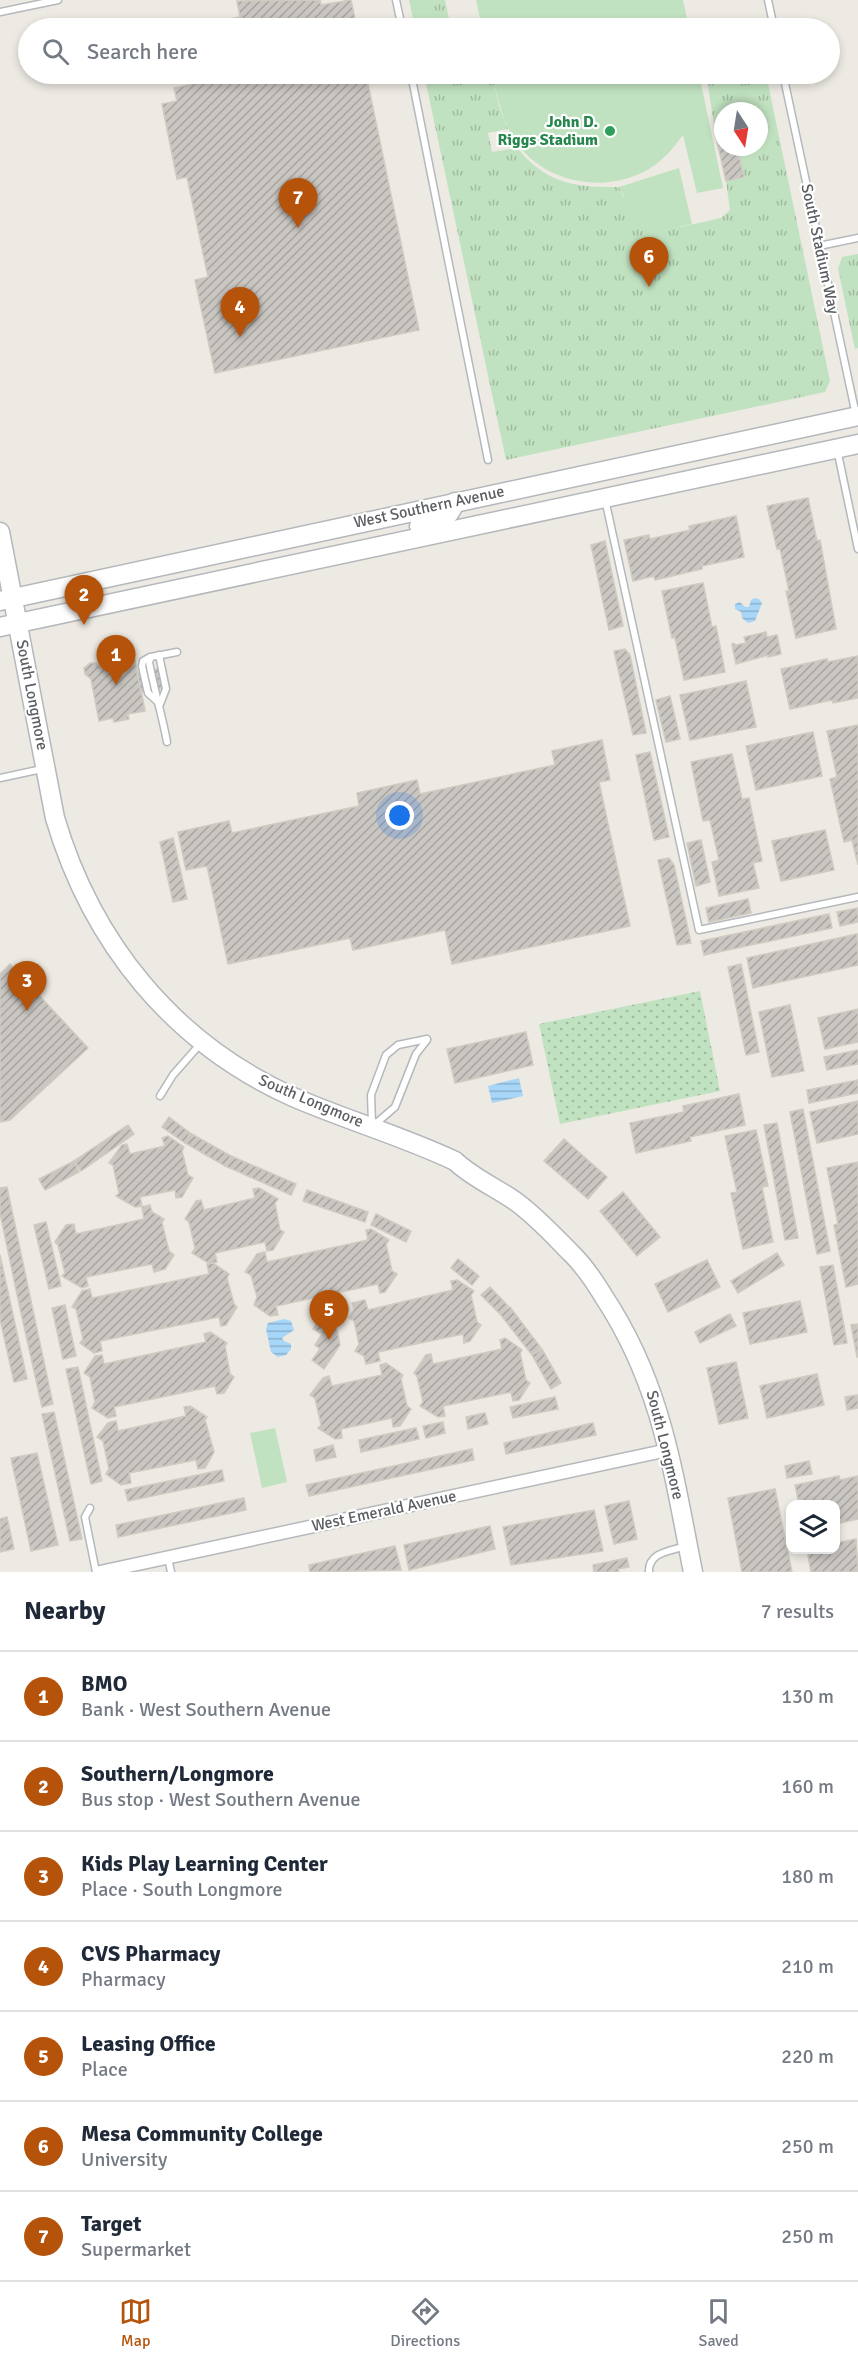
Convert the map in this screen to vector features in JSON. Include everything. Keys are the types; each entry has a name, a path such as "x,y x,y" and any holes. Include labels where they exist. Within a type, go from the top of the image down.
{"main road":[{"name":"West Southern Avenue","path":"7,600 455,502 857,419"},
{"name":"West Southern Avenue","path":"0,627 858,444"},
{"path":"291,566 307,550 438,522 452,512 455,502"},
{"name":"South Longmore","path":"0,532 7,600 18,623 62,840 85,897 114,948 146,989 187,1030 225,1059 268,1085 455,1161 466,1171 515,1201 574,1256 609,1304 636,1351 658,1407 693,1572"}],"street":[{"name":"West Emerald Avenue","path":"98,1572 668,1450"}],"lane":[{"path":"0,12 58,0"},
{"path":"396,0 400,18"},
{"path":"768,0 772,18"},
{"path":"413,84 488,460"},
{"name":"South Stadium Way","path":"785,84 857,419"},
{"path":"819,246 858,238"},
{"path":"837,448 858,549"},
{"path":"605,499 699,930 858,897"},
{"path":"167,742 160,704 148,662 150,657 177,652"},
{"path":"159,656 166,689 160,704"},
{"path":"0,778 46,768"},
{"path":"427,1039 416,1054 395,1107 372,1127 371,1095 386,1055 398,1046 427,1039"},
{"path":"160,1096 173,1075 202,1041"},
{"path":"90,1508 85,1517 98,1572"},
{"path":"648,1572 651,1560 658,1554 688,1546"},
{"path":"168,1558 171,1572"}],"green space":[{"path":"409,0 445,0 449,18 413,18"},
{"path":"476,0 683,0 687,18 480,18"},
{"path":"426,84 494,84 499,106 508,129 488,133 492,152 517,148 539,169 562,181 589,186 619,187 623,196 681,227 721,218 730,210 726,181 744,177 739,156 768,156 768,102 714,102 714,124 708,84 768,84 830,381 825,392 506,460"},
{"name":"John D. Riggs Stadium","path":"495,84 701,84 714,145 714,156 716,156 723,188 697,193 683,135 655,165 639,174 602,183 565,178 548,170 532,160 513,138"},
{"path":"679,168 692,224 669,227 648,220 632,206 619,187"},
{"path":"858,254 858,348 855,349 838,269 842,257"},
{"path":"700,991 720,1091 560,1124 539,1024"},
{"path":"275,1428 287,1482 262,1488 250,1433"}],"water":[{"path":"754,598 759,599 762,603 755,621 748,623 742,618 741,612 735,609 735,604 740,602 745,607 749,607"},
{"path":"519,1078 523,1096 492,1103 488,1086"},
{"path":"284,1319 291,1321 294,1330 282,1338 291,1344 291,1349 286,1355 278,1357 271,1352 266,1329 268,1323"}],"building":[{"path":"320,0 321,5 351,0 355,18 234,18 240,17 237,1"},
{"path":"192,84 368,84 419,330 215,373 195,280 208,277 187,177 177,179 162,104 177,101 174,88"},
{"path":"720,156 739,156 744,177 726,181"},
{"path":"808,498 817,541 820,540 836,629 796,638 780,549 777,549 767,506"},
{"path":"736,516 744,557 655,580 654,576 633,581 624,540 649,535 650,539 690,530 689,526"},
{"path":"605,541 623,626 609,630 591,545"},
{"path":"703,583 712,627 716,626 725,672 684,680 662,591"},
{"path":"766,632 767,637 777,635 781,654 768,657 768,655 736,664 733,643 736,645 746,643 744,637"},
{"path":"625,649 630,655 646,733 633,735 614,651"},
{"path":"858,656 858,698 833,703 832,700 790,709 781,669 827,659 828,662"},
{"path":"135,660 145,711 128,714 129,719 114,722 113,718 99,721 91,679 85,674 84,668 90,663 100,666"},
{"path":"162,668 166,687 141,692 137,673"},
{"path":"746,681 756,727 690,740 680,695"},
{"path":"670,696 680,739 666,742 656,700"},
{"path":"858,725 858,865 852,840 844,842 830,779 837,777 827,731"},
{"path":"813,732 822,776 756,790 746,746"},
{"path":"602,740 610,780 599,782 630,926 452,964 445,930 353,950 350,938 228,964 207,866 186,870 178,832 229,821 232,833 359,806 357,793 417,780 420,794 555,765 552,751"},
{"path":"650,752 669,837 654,840 636,755"},
{"path":"732,754 742,799 749,798 762,861 753,863 759,888 719,896 712,862 719,860 710,820 703,821 691,762"},
{"path":"825,830 834,870 781,881 772,841"},
{"path":"173,838 187,899 173,902 160,842"},
{"path":"701,840 710,882 696,886 687,843"},
{"path":"669,858 674,865 691,943 677,945 658,860"},
{"path":"748,899 751,913 709,922 706,908"},
{"path":"858,908 858,922 840,926 837,912"},
{"path":"829,914 832,928 704,955 701,941"},
{"path":"857,934 858,965 753,988 747,958"},
{"path":"10,964 88,1048 10,1120 0,1122 0,974"},
{"path":"741,964 759,1052 746,1055 728,967"},
{"path":"790,1005 804,1071 772,1077 759,1012"},
{"path":"858,1009 858,1042 825,1049 818,1018"},
{"path":"526,1032 533,1065 455,1083 447,1049"},
{"path":"858,1050 858,1064 827,1070 824,1057"},
{"path":"858,1080 858,1093 809,1103 807,1090"},
{"path":"739,1094 745,1125 690,1137 691,1141 636,1153 630,1123 684,1112 683,1106"},
{"path":"858,1101 858,1134 817,1143 810,1112"},
{"path":"803,1109 830,1251 817,1254 790,1112"},
{"path":"169,1117 190,1133 185,1143 162,1127"},
{"path":"777,1123 798,1238 785,1240 764,1125"},
{"path":"128,1125 134,1134 81,1171 74,1161"},
{"path":"756,1130 768,1186 762,1187 773,1242 743,1249 731,1193 737,1192 725,1136"},
{"path":"190,1133 231,1156 225,1166 185,1143"},
{"path":"168,1136 184,1147 182,1151 188,1175 193,1178 182,1197 176,1198 175,1190 140,1197 142,1206 135,1207 116,1196 119,1193 113,1165 109,1163 122,1145 127,1144 130,1154 165,1146 162,1138"},
{"path":"564,1139 607,1177 588,1199 544,1161"},
{"path":"231,1156 296,1184 291,1195 225,1166"},
{"path":"74,1161 79,1172 45,1190 39,1179"},
{"path":"858,1162 858,1284 846,1287 834,1225 838,1224 827,1168"},
{"path":"7,1187 31,1301 19,1304 0,1213 0,1188"},
{"path":"259,1188 278,1199 275,1203 280,1230 284,1232 273,1250 267,1251 265,1242 215,1253 217,1262 210,1264 192,1253 195,1248 189,1222 185,1219 196,1201 201,1200 204,1210 255,1198 253,1189"},
{"path":"307,1190 368,1212 365,1222 303,1201"},
{"path":"623,1192 660,1237 637,1256 600,1211"},
{"path":"150,1205 152,1212 164,1219 162,1223 169,1251 174,1255 165,1269 154,1272 152,1264 86,1277 88,1286 82,1288 62,1276 65,1273 58,1245 55,1242 66,1225 74,1224 76,1234 144,1219 142,1207"},
{"path":"376,1214 411,1231 406,1242 371,1225"},
{"path":"46,1222 61,1286 49,1289 34,1225"},
{"path":"371,1229 389,1240 386,1244 392,1271 397,1274 385,1292 380,1293 378,1284 276,1306 278,1315 270,1316 254,1305 257,1297 251,1275 245,1272 257,1254 265,1252 267,1262 368,1240 366,1230"},
{"path":"777,1253 784,1265 738,1293 731,1281"},
{"path":"0,1255 27,1379 14,1382 0,1319"},
{"path":"458,1259 479,1276 472,1285 451,1268"},
{"path":"707,1260 720,1287 668,1312 655,1284"},
{"path":"213,1263 229,1274 227,1278 234,1304 237,1307 226,1325 221,1326 219,1317 100,1341 102,1351 94,1353 80,1343 83,1339 76,1309 72,1307 82,1291 90,1289 92,1298 209,1274 207,1264"},
{"path":"833,1265 847,1343 834,1345 820,1267"},
{"path":"457,1280 474,1291 471,1295 477,1322 481,1325 470,1341 464,1343 463,1334 378,1352 380,1361 366,1364 364,1356 355,1351 359,1344 354,1321 349,1318 354,1309 352,1303 365,1300 368,1310 453,1290 451,1281"},
{"path":"490,1287 508,1306 500,1314 481,1295"},
{"path":"31,1301 53,1404 42,1407 19,1304"},
{"path":"800,1301 807,1332 750,1344 743,1313"},
{"path":"65,1305 76,1356 63,1359 52,1308"},
{"path":"510,1307 541,1348 532,1355 500,1314"},
{"path":"325,1312 338,1319 336,1326 340,1345 324,1369 312,1360 320,1349 315,1345 322,1334 313,1329"},
{"path":"730,1314 736,1326 700,1343 695,1332"},
{"path":"858,1324 858,1357 857,1357 851,1325"},
{"path":"210,1332 227,1343 225,1346 230,1374 234,1377 224,1393 217,1394 215,1386 114,1407 116,1416 108,1418 92,1408 95,1402 90,1377 84,1373 95,1356 102,1355 104,1364 206,1342 204,1334"},
{"path":"505,1338 522,1350 520,1353 526,1380 530,1383 519,1400 513,1401 511,1392 443,1406 445,1416 438,1417 420,1406 423,1402 417,1376 414,1373 426,1355 431,1354 433,1364 502,1349 500,1340"},
{"path":"542,1349 561,1383 551,1389 532,1355"},
{"path":"736,1362 748,1418 719,1424 707,1368"},
{"path":"386,1363 403,1375 401,1379 407,1406 411,1409 400,1426 393,1427 392,1418 341,1429 342,1438 335,1439 318,1428 321,1425 315,1398 310,1395 323,1378 329,1376 332,1386 382,1375 380,1365"},
{"path":"78,1367 102,1481 91,1484 66,1369"},
{"path":"817,1374 824,1405 767,1418 760,1386"},
{"path":"858,1395 858,1408 847,1410 845,1397"},
{"path":"555,1397 558,1409 513,1418 510,1407"},
{"path":"190,1406 207,1417 205,1420 214,1452 205,1468 198,1469 196,1460 129,1473 131,1483 121,1485 106,1474 109,1469 103,1441 97,1437 108,1423 116,1421 118,1431 186,1416 184,1407"},
{"path":"54,1412 82,1539 70,1541 42,1414"},
{"path":"485,1413 488,1424 468,1429 466,1417"},
{"path":"443,1422 445,1433 426,1438 423,1426"},
{"path":"593,1423 596,1435 506,1454 504,1443"},
{"path":"416,1428 419,1439 361,1452 359,1440"},
{"path":"333,1445 336,1457 316,1461 314,1450"},
{"path":"472,1449 474,1460 309,1496 306,1485"},
{"path":"37,1453 58,1545 31,1551 11,1458"},
{"path":"809,1461 812,1474 787,1478 785,1466"},
{"path":"222,1470 224,1481 128,1501 125,1490"},
{"path":"839,1476 840,1480 858,1476 858,1519 840,1523 840,1500 798,1500 795,1485"},
{"path":"775,1489 786,1543 786,1554 788,1554 792,1572 742,1572 728,1498"},
{"path":"244,1498 246,1510 118,1537 116,1525"},
{"path":"629,1501 637,1539 614,1544 605,1506"},
{"path":"594,1510 603,1551 511,1565 503,1527"},
{"path":"7,1517 14,1549 0,1552 0,1519"},
{"path":"490,1526 495,1549 409,1570 404,1545"},
{"path":"856,1539 858,1572 811,1572 808,1554 840,1554 840,1542"},
{"path":"395,1546 401,1570 310,1572 309,1565"},
{"path":"627,1558 629,1567 618,1569 619,1572 594,1572 593,1565"}],"place":[{"name":"John D. Riggs Stadium","path":"610,131"},
{"name":"Target","path":"298,228"},
{"name":"Mesa Community College","path":"649,287"},
{"name":"CVS Pharmacy","path":"240,337"},
{"name":"Southern/Longmore","path":"84,625"},
{"name":"BMO","path":"116,685"},
{"name":"Kids Play Learning Center","path":"27,1011"},
{"name":"Leasing Office","path":"329,1340"}]}
